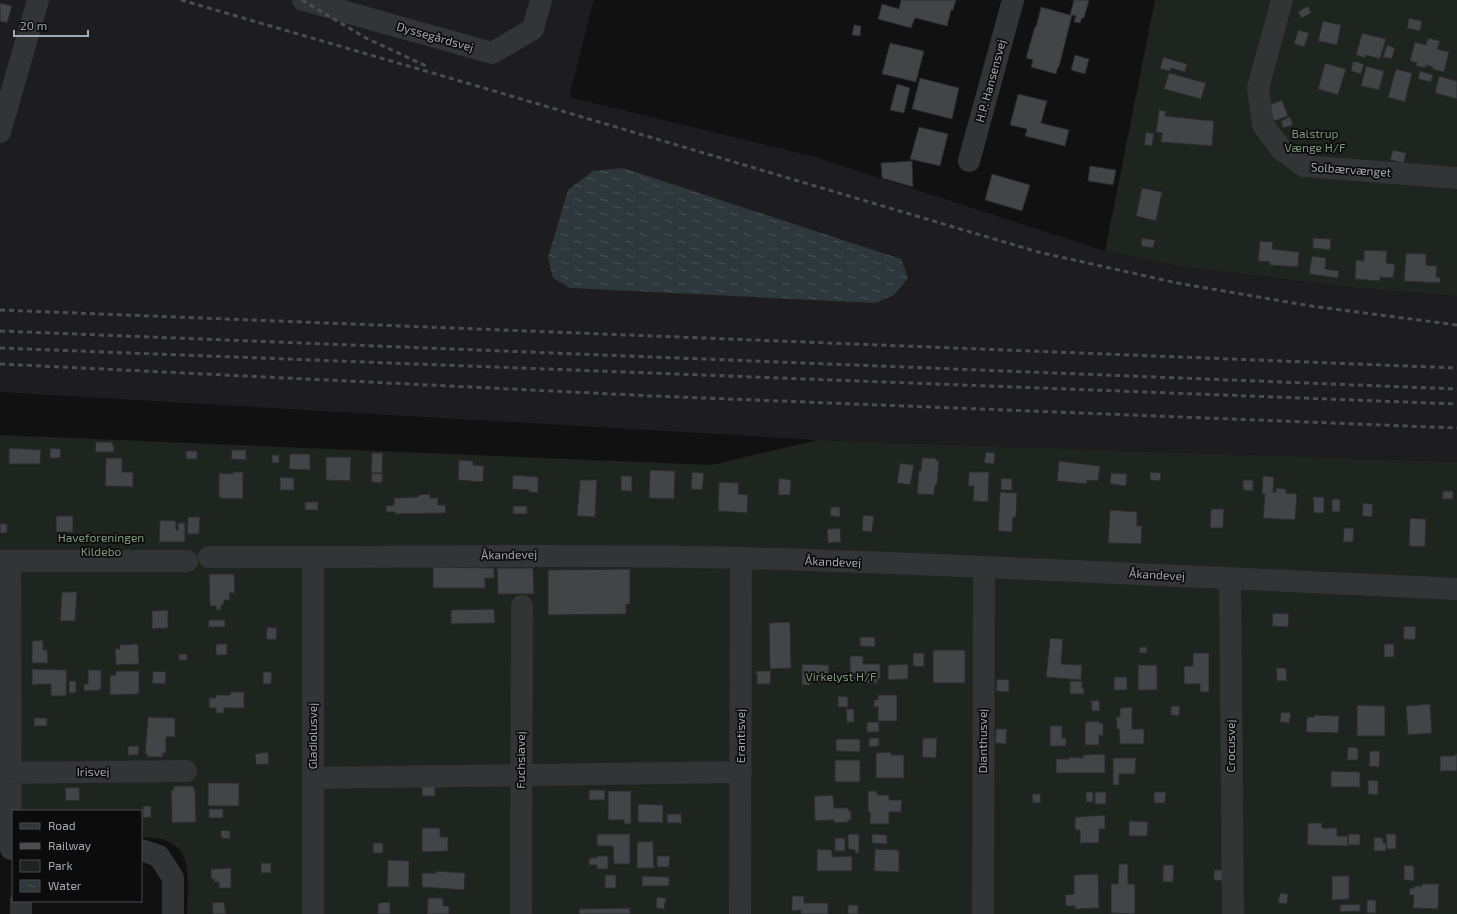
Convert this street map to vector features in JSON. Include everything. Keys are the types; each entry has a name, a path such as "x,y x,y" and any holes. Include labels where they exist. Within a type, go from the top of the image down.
{"street":[{"path":"0,132 38,0"},
{"name":"Dyssegårdsvej","path":"303,0 492,53 533,29 541,0"},
{"name":"H.P. Hansensvej","path":"969,161 1012,0"},
{"name":"Solbærvænget","path":"1282,0 1258,88 1264,125 1282,150 1304,166 1457,178"},
{"name":"Åkandevej","path":"209,557 542,554 741,558 1457,589"},
{"name":"Gladiolusvej","path":"313,557 313,914"},
{"name":"Erantisvej","path":"740,914 741,558"},
{"path":"8,849 5,773 5,561 187,561"},
{"name":"Dianthusvej","path":"983,914 984,568"},
{"name":"Crocusvej","path":"1230,579 1233,914"},
{"name":"Fuchsiavej","path":"521,914 520,775 522,606"},
{"name":"Irisvej","path":"5,773 186,771"},
{"path":"313,778 741,772"},
{"path":"142,850 159,856 173,878 173,914"},
{"path":"21,902 21,914"}],"shaded area":[{"path":"0,0 594,0 569,97 815,157 1105,251 1182,267 1375,290 1457,296 1457,462 818,440 0,392"}],"green space":[{"name":"Balstrup Vænge H/F","path":"1155,0 1457,0 1457,296 1375,290 1182,267 1105,251"},
{"name":"Virkelyst H/F","path":"0,435 711,465 818,440 1457,462 1457,914 187,914 188,885 185,860 180,851 172,843 159,839 142,837 142,810 12,810 12,812 0,830"}],"water":[{"path":"623,168 901,259 908,278 894,295 875,303 570,288 553,278 548,257 568,190 593,171"}],"building":[{"path":"901,0 956,0 953,10 951,10 947,26 915,18 911,28 878,19 882,4 899,9"},
{"path":"1074,0 1089,0 1084,18 1082,18 1080,23 1074,22 1076,16 1072,15 1056,74 1031,67 1033,60 1026,58 1041,7 1070,15"},
{"path":"0,3 12,6 7,23 0,21"},
{"path":"1308,6 1311,13 1302,18 1298,12"},
{"path":"1409,18 1422,21 1420,31 1407,28"},
{"path":"1323,21 1341,25 1337,45 1318,41"},
{"path":"854,25 861,26 860,36 852,35"},
{"path":"1298,30 1309,33 1304,47 1294,44"},
{"path":"1362,33 1386,39 1380,59 1366,55 1365,58 1356,55"},
{"path":"1428,38 1440,41 1437,49 1449,52 1444,72 1432,69 1433,67 1426,65 1426,68 1416,66 1417,63 1410,61 1415,42 1426,45"},
{"path":"890,43 924,51 916,82 882,74"},
{"path":"1387,45 1395,48 1392,59 1383,57"},
{"path":"1075,55 1089,59 1085,74 1071,70"},
{"path":"1163,57 1187,64 1185,72 1171,68 1170,71 1160,69"},
{"path":"1353,61 1364,64 1361,74 1351,71"},
{"path":"1325,63 1346,69 1338,95 1318,89"},
{"path":"1366,66 1384,71 1379,90 1361,86"},
{"path":"1396,69 1412,73 1405,102 1388,97"},
{"path":"1420,71 1433,75 1431,82 1418,79"},
{"path":"1169,73 1206,83 1201,99 1164,89"},
{"path":"1439,76 1457,81 1457,99 1435,93"},
{"path":"920,78 959,88 952,119 912,109"},
{"path":"897,84 910,88 904,113 890,110"},
{"path":"1018,94 1047,101 1041,123 1069,130 1065,146 1025,136 1027,129 1010,125"},
{"path":"1282,100 1288,116 1274,121 1268,105"},
{"path":"1159,110 1166,111 1165,116 1214,121 1212,146 1161,142 1162,133 1156,132"},
{"path":"1290,117 1293,125 1283,128 1281,121"},
{"path":"919,127 948,134 940,166 910,159"},
{"path":"1146,132 1154,134 1152,146 1144,145"},
{"path":"1393,150 1406,153 1404,163 1390,160"},
{"path":"912,161 913,187 882,178 881,163"},
{"path":"1090,166 1116,170 1113,185 1088,181"},
{"path":"992,174 1030,185 1022,211 985,200"},
{"path":"1142,188 1162,192 1156,221 1136,216"},
{"path":"1142,238 1155,240 1153,248 1141,246"},
{"path":"1313,238 1331,239 1330,250 1313,248"},
{"path":"1260,241 1273,242 1272,249 1299,252 1298,267 1270,265 1270,262 1258,261"},
{"path":"1364,250 1387,251 1386,263 1395,264 1393,278 1380,277 1380,281 1355,279 1356,260 1364,261"},
{"path":"1406,253 1426,254 1426,265 1437,266 1436,277 1440,277 1440,283 1404,281"},
{"path":"1312,256 1326,258 1325,269 1339,271 1338,278 1309,274"},
{"path":"96,442 112,442 112,445 114,445 114,452 95,452"},
{"path":"9,448 41,450 40,464 9,464"},
{"path":"50,448 61,449 60,458 50,458"},
{"path":"232,450 246,450 246,460 231,459"},
{"path":"186,451 197,451 197,459 186,459"},
{"path":"986,452 995,453 994,464 984,463"},
{"path":"372,453 383,453 382,473 371,473"},
{"path":"290,454 310,454 310,470 289,469"},
{"path":"272,455 279,455 279,463 272,463"},
{"path":"326,457 351,457 350,481 326,480"},
{"path":"106,458 122,458 122,472 133,472 133,487 105,486"},
{"path":"922,458 935,458 939,461 937,485 935,485 934,495 917,494 919,470 921,471"},
{"path":"459,460 473,461 473,465 484,466 483,482 458,480"},
{"path":"1059,461 1100,466 1098,481 1087,480 1087,484 1057,481"},
{"path":"900,463 914,465 910,485 897,483"},
{"path":"650,470 675,471 674,499 649,498"},
{"path":"233,472 243,472 243,499 219,498 219,473 233,474"},
{"path":"692,472 704,473 702,490 691,489"},
{"path":"969,472 989,472 988,502 973,501 974,486 968,486"},
{"path":"1150,472 1161,473 1160,481 1150,480"},
{"path":"372,473 383,474 382,483 371,482"},
{"path":"1111,473 1127,474 1126,486 1110,484"},
{"path":"513,475 538,477 538,493 529,492 529,490 512,489"},
{"path":"621,476 632,476 632,491 621,491"},
{"path":"1263,476 1274,477 1273,492 1276,492 1276,488 1286,489 1286,493 1297,494 1295,520 1263,518 1265,494 1262,494"},
{"path":"280,477 294,478 294,490 280,490"},
{"path":"779,478 791,480 790,495 778,495"},
{"path":"1001,478 1012,479 1012,490 1001,490"},
{"path":"580,480 597,480 595,517 577,516"},
{"path":"1243,480 1253,480 1253,491 1243,490"},
{"path":"719,482 739,483 738,494 748,495 747,513 718,511"},
{"path":"1443,491 1453,491 1453,499 1442,499"},
{"path":"1000,492 1017,493 1016,517 1013,517 1012,532 998,531"},
{"path":"430,494 430,498 438,498 438,505 445,505 446,513 395,514 395,512 386,512 386,506 394,505 394,498 418,497 418,495"},
{"path":"1313,497 1324,497 1324,513 1314,513"},
{"path":"1332,499 1340,499 1340,512 1332,512"},
{"path":"305,502 318,502 318,510 305,510"},
{"path":"1363,503 1373,504 1372,517 1362,516"},
{"path":"513,506 527,506 527,514 513,514"},
{"path":"831,507 840,507 840,517 830,516"},
{"path":"1211,509 1224,509 1223,528 1210,528"},
{"path":"1110,510 1137,512 1137,526 1142,526 1141,544 1108,543"},
{"path":"863,515 874,516 872,532 862,531"},
{"path":"56,516 73,516 73,532 56,532"},
{"path":"188,517 200,517 199,534 187,534"},
{"path":"1410,518 1426,519 1425,547 1409,546"},
{"path":"160,520 176,521 176,530 178,530 178,523 185,523 185,542 159,542"},
{"path":"0,524 7,524 7,533 0,533"},
{"path":"840,528 841,542 828,543 827,529"},
{"path":"1344,528 1354,528 1353,542 1343,542"},
{"path":"433,567 494,568 494,578 485,578 485,588 433,588"},
{"path":"497,568 533,568 534,594 498,594"},
{"path":"630,569 630,604 626,604 626,614 548,615 548,570"},
{"path":"209,574 234,574 235,593 229,593 230,600 224,600 224,605 221,605 221,610 216,610 216,606 210,606"},
{"path":"62,592 77,592 75,621 60,621"},
{"path":"494,609 495,623 451,624 451,610"},
{"path":"168,610 168,628 152,629 152,611"},
{"path":"1273,613 1289,614 1288,627 1272,626"},
{"path":"209,620 225,620 225,627 208,627"},
{"path":"790,622 791,668 770,669 769,623"},
{"path":"1404,626 1416,627 1415,640 1403,639"},
{"path":"267,627 277,628 276,640 266,639"},
{"path":"860,637 875,637 875,647 860,646"},
{"path":"1050,638 1063,639 1061,664 1082,665 1081,680 1046,677"},
{"path":"43,640 43,650 47,650 48,663 32,663 32,641"},
{"path":"138,644 139,664 116,665 115,649 120,649 119,645"},
{"path":"216,644 227,644 227,655 216,655"},
{"path":"1384,644 1394,644 1394,657 1384,657"},
{"path":"1140,647 1147,647 1147,653 1139,653"},
{"path":"933,650 965,650 965,683 933,683"},
{"path":"913,653 924,653 924,667 913,666"},
{"path":"1193,653 1209,653 1209,692 1200,692 1200,684 1184,684 1184,666 1193,666"},
{"path":"179,654 187,654 187,660 179,660"},
{"path":"850,656 863,656 863,664 880,664 880,679 877,679 877,683 863,683 863,680 850,680"},
{"path":"802,664 829,665 828,683 810,682 810,685 802,685"},
{"path":"908,664 908,679 888,680 888,665"},
{"path":"1138,665 1157,665 1157,690 1138,690"},
{"path":"1276,668 1286,668 1287,681 1277,681"},
{"path":"32,669 67,670 66,696 51,696 51,684 32,685"},
{"path":"88,670 101,670 101,690 84,691 84,684 88,684"},
{"path":"116,671 139,671 139,694 110,695 110,676 116,675"},
{"path":"153,671 166,672 165,684 152,683"},
{"path":"756,671 771,671 770,684 757,684"},
{"path":"263,672 272,672 271,684 263,684"},
{"path":"1114,677 1127,677 1127,690 1114,690"},
{"path":"997,679 1009,680 1009,692 996,691"},
{"path":"69,681 76,681 76,693 69,693"},
{"path":"1070,681 1082,681 1084,694 1070,694"},
{"path":"231,692 244,692 244,708 224,708 224,713 216,713 216,708 209,708 209,698 216,698 216,695 230,695"},
{"path":"878,695 897,695 897,721 878,721 878,707 874,707 874,700 878,700"},
{"path":"838,696 848,697 848,707 838,707"},
{"path":"1099,700 1100,711 1092,711 1091,701"},
{"path":"1430,704 1432,733 1408,735 1406,706"},
{"path":"1357,705 1385,706 1385,736 1357,736"},
{"path":"1171,706 1180,706 1179,716 1171,715"},
{"path":"1132,707 1132,729 1144,729 1144,744 1120,744 1119,729 1117,729 1116,717 1120,717 1120,708"},
{"path":"846,709 854,709 854,722 847,722"},
{"path":"1281,712 1291,713 1289,723 1280,722"},
{"path":"1314,715 1339,716 1338,733 1306,732 1307,717 1314,717"},
{"path":"148,717 175,718 175,737 166,737 166,753 163,753 163,757 147,757 147,754 145,754"},
{"path":"34,718 47,718 47,726 34,726"},
{"path":"1099,721 1099,723 1103,723 1103,736 1099,735 1099,745 1085,745 1085,722"},
{"path":"867,722 879,722 879,732 867,732"},
{"path":"1050,726 1062,726 1062,738 1066,738 1066,746 1050,746"},
{"path":"996,729 1007,729 1006,744 995,743"},
{"path":"869,738 879,738 879,746 869,747"},
{"path":"923,738 937,738 936,758 922,757"},
{"path":"836,739 860,739 860,752 836,751"},
{"path":"128,746 139,746 138,755 128,755"},
{"path":"1348,747 1358,748 1358,760 1347,760"},
{"path":"1370,751 1380,751 1379,767 1369,766"},
{"path":"268,752 269,764 256,765 255,754"},
{"path":"891,752 891,755 904,755 904,778 876,778 876,753"},
{"path":"1105,754 1105,773 1056,773 1056,759 1069,759 1069,757 1083,758 1083,755"},
{"path":"1455,754 1457,754 1457,771 1440,771 1440,756 1455,756"},
{"path":"1113,758 1136,758 1135,774 1119,774 1119,785 1113,785"},
{"path":"835,760 860,760 860,782 835,782"},
{"path":"1331,771 1360,772 1360,787 1331,787"},
{"path":"1368,780 1378,781 1378,795 1368,794"},
{"path":"208,783 239,783 239,806 208,806"},
{"path":"174,786 193,786 195,789 196,822 172,823 171,790 174,790"},
{"path":"422,786 435,786 435,796 422,796"},
{"path":"79,787 80,800 66,801 65,788"},
{"path":"589,790 605,790 605,800 589,800"},
{"path":"608,791 631,791 631,824 624,824 624,820 608,820"},
{"path":"868,791 877,791 877,795 889,795 889,800 902,800 901,812 889,812 889,824 870,824 870,811 868,812"},
{"path":"1086,792 1093,792 1093,802 1086,802"},
{"path":"1095,792 1106,792 1106,804 1095,804"},
{"path":"1154,792 1166,792 1165,803 1154,803"},
{"path":"1032,794 1040,794 1041,803 1033,803"},
{"path":"833,795 834,808 848,808 848,811 851,811 851,820 848,820 848,822 834,823 834,820 815,821 814,796"},
{"path":"638,804 663,805 663,823 638,822"},
{"path":"143,806 151,806 151,817 143,818"},
{"path":"209,809 223,809 223,818 209,818"},
{"path":"667,814 681,814 682,823 667,823"},
{"path":"1105,815 1105,829 1099,829 1099,843 1080,843 1080,830 1075,830 1075,817"},
{"path":"1129,821 1148,822 1147,836 1129,836"},
{"path":"1308,823 1322,823 1322,828 1337,828 1337,836 1348,836 1348,846 1307,845"},
{"path":"422,828 440,828 440,837 448,837 448,851 422,852"},
{"path":"221,830 230,831 230,839 221,838"},
{"path":"597,834 630,834 630,864 614,864 613,847 597,846"},
{"path":"848,834 859,834 859,853 855,853 855,850 848,849"},
{"path":"872,834 887,835 887,844 872,843"},
{"path":"1348,834 1360,834 1360,845 1348,845"},
{"path":"1386,834 1396,834 1396,849 1387,849"},
{"path":"1374,837 1383,838 1383,843 1386,843 1386,851 1374,851"},
{"path":"835,838 845,838 845,851 835,851"},
{"path":"653,841 654,868 637,868 637,842"},
{"path":"373,843 383,843 383,853 373,853"},
{"path":"817,849 832,850 832,857 852,856 852,871 817,871"},
{"path":"875,849 899,850 899,872 874,871"},
{"path":"597,856 608,856 608,869 597,869 597,865 589,865 589,858 597,858"},
{"path":"657,856 670,856 669,867 657,867"},
{"path":"388,860 409,861 409,887 387,887"},
{"path":"261,863 271,863 271,873 261,873"},
{"path":"1119,864 1128,864 1128,884 1135,884 1135,914 1111,913 1111,884 1118,884"},
{"path":"1163,865 1174,865 1173,882 1163,882"},
{"path":"1404,865 1414,866 1414,881 1404,880"},
{"path":"231,868 231,888 219,888 219,882 214,882 214,879 211,879 211,869"},
{"path":"1214,870 1223,870 1222,881 1214,880"},
{"path":"436,871 465,873 464,890 422,887 422,873 436,873"},
{"path":"1098,874 1099,908 1075,909 1075,906 1066,906 1065,895 1074,894 1074,875"},
{"path":"605,875 616,875 616,888 605,888"},
{"path":"642,876 669,877 669,886 642,886"},
{"path":"1332,876 1349,876 1349,899 1332,900"},
{"path":"1422,884 1439,884 1438,909 1413,908 1414,895 1409,895 1410,888 1414,888 1414,886 1422,886"},
{"path":"1280,893 1288,894 1287,904 1278,903"},
{"path":"792,896 804,896 804,903 828,903 828,914 801,914 801,910 792,911"},
{"path":"657,897 666,898 664,909 656,908"},
{"path":"428,898 443,898 443,906 449,906 449,914 427,914"},
{"path":"1367,900 1376,900 1376,913 1367,913"},
{"path":"224,902 226,914 213,914 212,903"},
{"path":"390,902 390,914 378,914 378,903"},
{"path":"1360,904 1360,911 1340,912 1340,905"},
{"path":"848,905 858,905 858,914 848,914"},
{"path":"630,908 630,914 579,914 579,909"}],"railway":[{"path":"181,0 1038,252 1177,283 1311,306 1457,325"},
{"path":"302,0 366,38 426,66"},
{"path":"0,310 1457,368"},
{"path":"0,331 1457,389"},
{"path":"0,348 1457,404"},
{"path":"0,364 654,396 1457,428"}],"park label":[{"name":"Haveforeningen Kildebo","path":"101,545"}]}
